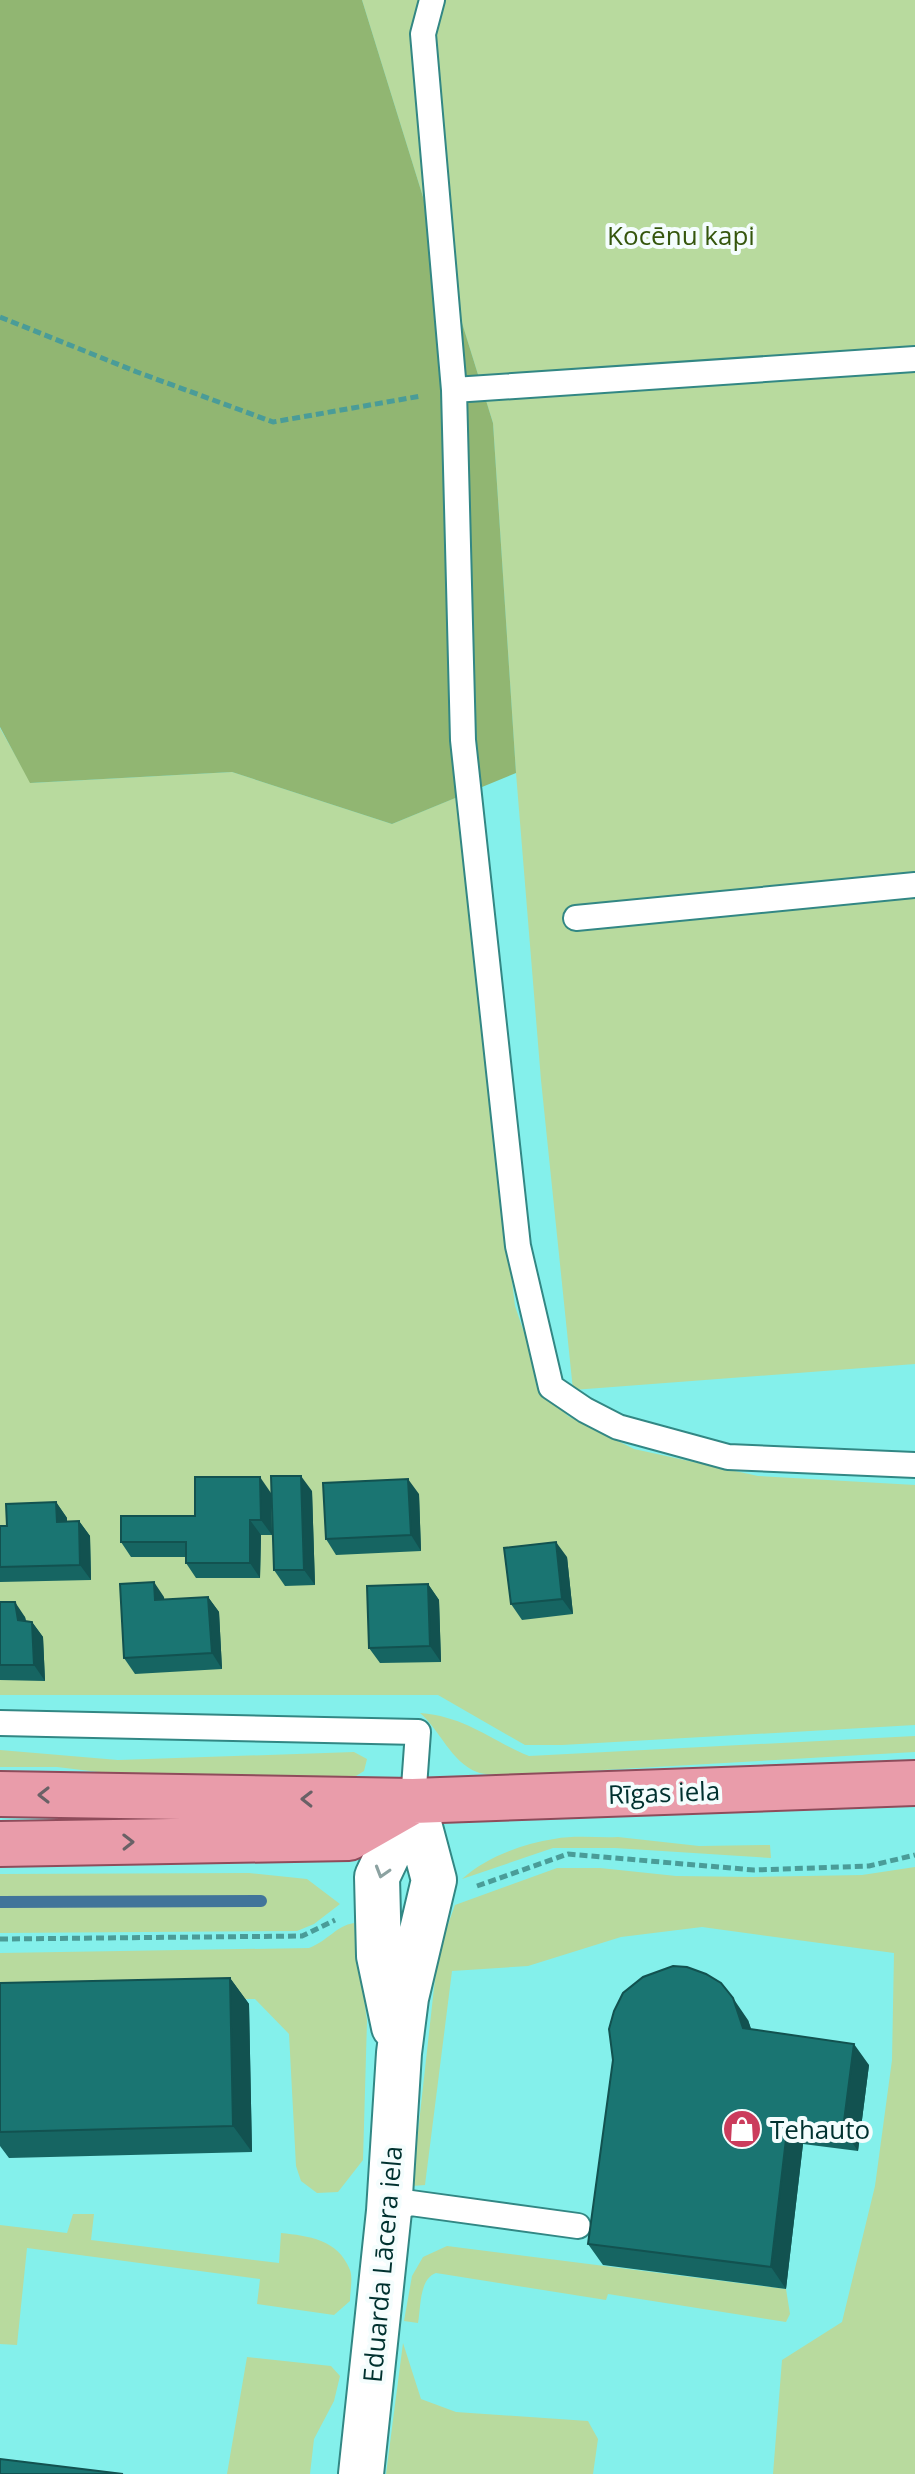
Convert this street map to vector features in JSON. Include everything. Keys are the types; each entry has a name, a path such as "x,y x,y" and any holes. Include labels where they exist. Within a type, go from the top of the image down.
{"main road":[{"name":"Rīgas iela","path":"0,1794 413,1801 915,1783"},
{"name":"Rīgas iela","path":"0,1844 349,1838 413,1801"}],"street":[{"name":"Eduarda Lācera iela","path":"361,2474 389,2211 399,2053 379,1956 377,1877 413,1801"}],"lane":[{"path":"432,0 423,34 454,390 463,740 518,1246 551,1387 618,1427 728,1457 915,1465"},
{"path":"454,390 915,359"},
{"path":"576,918 915,885"},
{"path":"0,1723 418,1732 413,1801"},
{"path":"389,2211 411,2203 578,2226"}],"path":[{"path":"0,317 273,422 454,390"},
{"path":"471,1888 568,1854 754,1870 869,1866 915,1855"},
{"path":"0,1939 302,1936 337,1919"}],"green space":[{"path":"0,0 362,0 493,423 516,773 392,824 232,772 30,783 0,727"},
{"name":"Kocēnu kapi","path":"362,0 915,0 915,1364 573,1390 541,1080 516,773 493,423"},
{"path":"0,728 31,783 232,772 392,824 460,796 485,1057 515,1306 544,1391 568,1416 634,1449 758,1476 915,1485 915,1725 525,1745 438,1695 0,1695"},
{"path":"420,1713 464,1724 529,1756 915,1736 915,1752 490,1774 477,1772 460,1761"},
{"path":"0,1750 118,1760 354,1752 367,1759 364,1771 356,1776 123,1775 57,1767 0,1767"},
{"path":"570,1837 618,1837 699,1846 770,1845 771,1858 615,1848 553,1848 462,1879 493,1858 530,1844"},
{"path":"915,1867 915,2474 773,2474 782,2360 842,2322 875,2186 892,2060 894,1953 702,1927 621,1937 528,1966 452,1971 425,2185 412,2186 438,1952 455,1905 557,1868 600,1868 676,1876 753,1877 862,1875"},
{"path":"249,1873 307,1879 340,1904 314,1924 297,1931 0,1933 0,1874"},
{"path":"354,1923 367,2021 363,2160 338,2192 317,2193 301,2181 296,2166 289,2034 255,1999 0,2001 0,1953 309,1948"},
{"path":"73,2214 94,2214 91,2240 279,2263 281,2233 312,2238 330,2245 345,2260 351,2273 350,2301 334,2315 257,2304 260,2279 27,2248 17,2345 0,2344 0,2225 67,2233"},
{"path":"447,2246 786,2289 790,2314 786,2322 608,2294 606,2300 436,2273 426,2281 418,2323 404,2321 412,2276 423,2257"},
{"path":"403,2343 421,2399 456,2412 588,2421 598,2439 593,2474 386,2474"},
{"path":"247,2357 331,2366 340,2376 334,2401 314,2439 310,2474 227,2474"}],"building":[{"path":"271,1476 301,1476 304,1570 274,1570"},
{"path":"195,1477 260,1477 261,1520 250,1520 250,1563 186,1563 186,1542 121,1542 121,1516 195,1516"},
{"path":"408,1479 411,1535 326,1539 323,1483"},
{"path":"56,1502 57,1522 79,1521 80,1565 0,1567 0,1526 7,1526 6,1504"},
{"path":"556,1542 562,1599 511,1604 504,1548"},
{"path":"154,1582 155,1600 208,1597 212,1653 124,1658 120,1584"},
{"path":"428,1584 430,1646 369,1648 367,1586"},
{"path":"0,1602 15,1602 18,1620 32,1622 34,1665 0,1665"},
{"name":"Tehauto","path":"673,1966 687,1967 721,1983 733,1998 743,2028 854,2044 843,2129 788,2122 771,2267 588,2244 613,2060 609,2029 614,2011 623,1993 643,1977"},
{"path":"230,1978 233,2126 0,2132 0,1983"},
{"path":"0,2459 123,2474 0,2474"}],"waterway":[{"path":"0,1902 261,1901"}],"place":[{"name":"Tehauto","path":"742,2129"}]}
